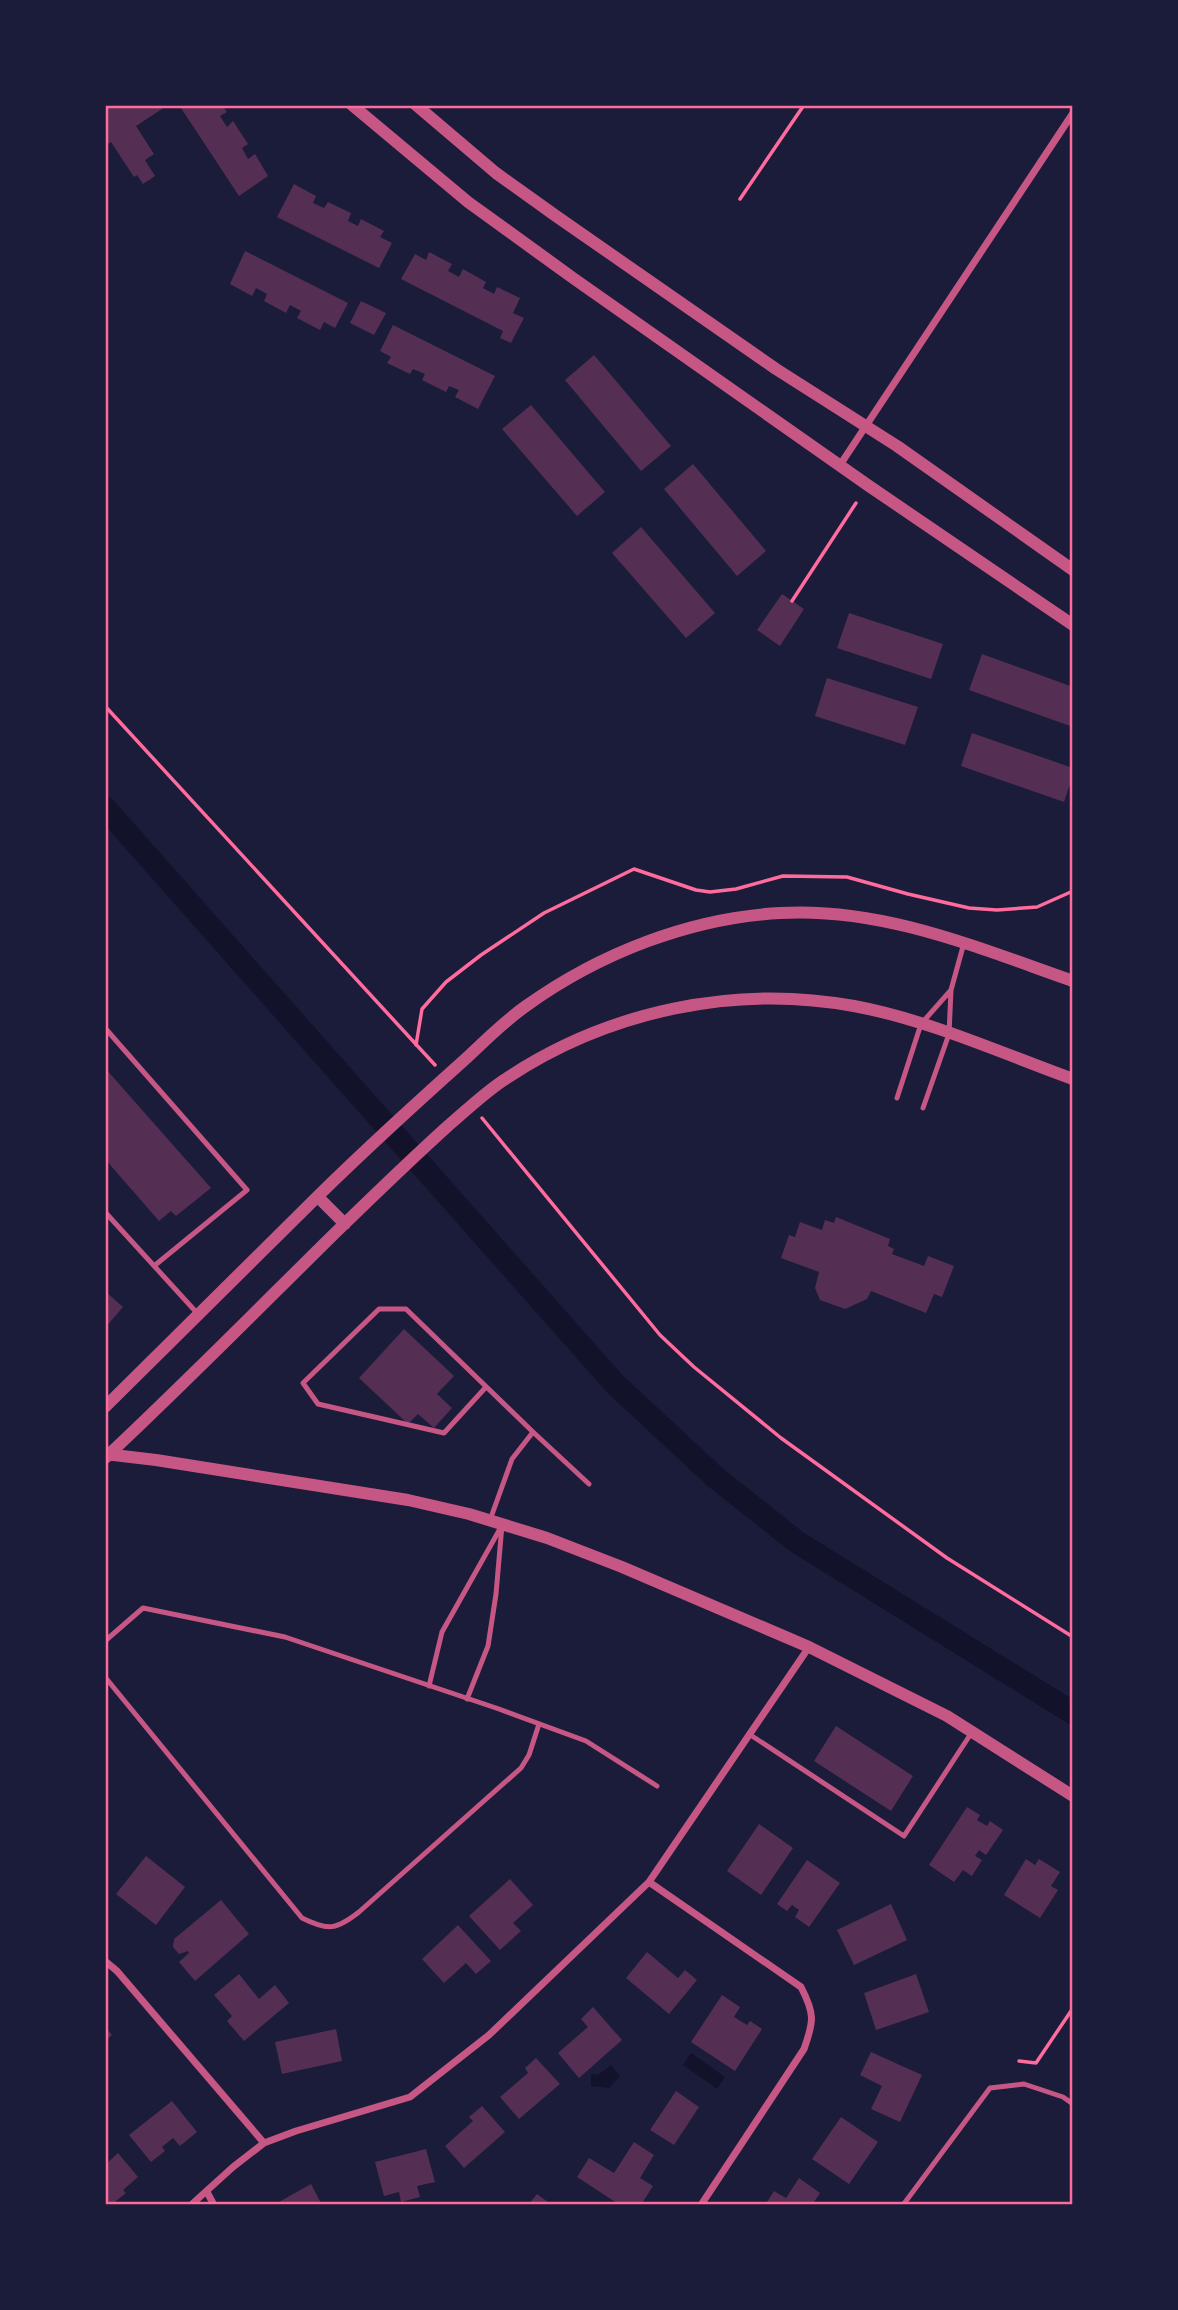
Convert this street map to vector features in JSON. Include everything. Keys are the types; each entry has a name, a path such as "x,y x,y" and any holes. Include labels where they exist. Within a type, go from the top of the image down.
{"street":[{"path":"352,105 468,202 573,278 1073,625"},
{"path":"416,105 496,173 556,216 1073,570"},
{"path":"840,465 1073,113"},
{"path":"105,1408 411,1107 526,1006 593,965 664,935 706,924 780,913 820,913 897,923 937,933 1073,981"},
{"path":"106,1456 433,1139 505,1079 573,1041 646,1014 684,1006 740,1000 816,1001 866,1009 921,1024 1073,1079"},
{"path":"318,1197 345,1224"},
{"path":"106,1456 408,1500 547,1538 809,1647 947,1716 1073,1796"},
{"path":"191,2205 264,2143 410,2097 489,2035 649,1882 809,1647"},
{"path":"649,1882 801,1987 811,2006 812,2027 804,2049 701,2205"},
{"path":"105,1961 117,1971 264,2143"},
{"path":"207,2192 214,2205"}],"lane":[{"path":"923,1108 949,1034 951,990 964,943"},
{"path":"897,1098 921,1024 951,990"},
{"path":"105,1028 247,1190 154,1266"},
{"path":"105,1212 199,1315"},
{"path":"486,1387 443,1433 318,1404 303,1383 379,1309 406,1309 589,1483"},
{"path":"429,1686 442,1632 496,1522 512,1459 533,1432"},
{"path":"467,1699 488,1646 496,1594 496,1522"},
{"path":"105,1641 143,1608 285,1637 586,1741 657,1786"},
{"path":"105,1676 302,1918 318,1926 334,1927 345,1923 521,1768 529,1755 539,1724"},
{"path":"750,1734 904,1836 972,1732"},
{"path":"903,2205 990,2088 1024,2084 1073,2104"}],"path":[{"path":"740,199 804,105"},
{"path":"792,601 856,503"},
{"path":"105,705 446,1076"},
{"path":"472,1105 660,1335 694,1367 781,1438 936,1550 1073,1637"},
{"path":"1019,2062 1037,2063 1073,2008"}],"shaded area":[{"path":"691,2053 725,2077 717,2089 683,2065"},
{"path":"611,2065 620,2076 609,2088 591,2086 591,2074 598,2075"}],"building":[{"path":"105,105 168,105 136,126 154,154 145,160 155,176 143,184 137,175 134,177 111,142 105,146"},
{"path":"179,105 222,105 227,112 220,116 227,127 233,121 248,144 242,148 248,159 255,154 268,176 239,196"},
{"path":"294,184 316,196 313,203 324,208 328,202 351,213 348,221 358,226 361,219 384,231 380,237 392,243 379,268 277,217"},
{"path":"245,251 348,303 335,328 324,322 320,330 297,318 301,311 290,305 286,313 264,301 267,294 256,288 252,296 230,284"},
{"path":"429,252 452,264 448,271 459,277 463,269 486,282 483,288 494,294 497,287 520,298 513,313 524,318 511,343 500,338 503,331 401,279 415,254 426,260"},
{"path":"361,301 386,313 374,335 350,323"},
{"path":"393,325 495,376 478,409 455,397 459,390 449,386 446,392 422,380 425,374 413,369 410,374 387,363 391,357 380,351"},
{"path":"594,355 671,446 641,471 565,380"},
{"path":"531,405 605,492 577,516 502,429"},
{"path":"693,464 766,551 737,576 664,489"},
{"path":"641,527 715,613 686,638 612,553"},
{"path":"782,594 804,609 780,646 757,630"},
{"path":"849,613 943,644 931,679 837,648"},
{"path":"982,654 1073,687 1073,727 969,690"},
{"path":"827,678 918,707 905,745 815,716"},
{"path":"972,733 1073,768 1064,802 961,766"},
{"path":"105,1068 211,1188 176,1216 171,1211 159,1221 105,1159"},
{"path":"836,1217 890,1239 888,1246 894,1249 892,1254 924,1266 928,1256 954,1266 942,1297 934,1294 926,1313 871,1291 867,1299 845,1309 820,1300 815,1288 819,1272 781,1258 789,1235 795,1237 800,1222 822,1230 825,1220 834,1223"},
{"path":"105,1291 123,1307 105,1328"},
{"path":"404,1329 454,1376 437,1394 452,1408 434,1428 418,1414 408,1424 359,1378"},
{"path":"836,1726 913,1776 891,1811 814,1761"},
{"path":"967,1807 980,1815 977,1820 987,1826 990,1821 1003,1830 986,1855 979,1850 975,1856 982,1860 972,1876 963,1870 954,1882 929,1865"},
{"path":"759,1824 793,1848 761,1895 727,1871"},
{"path":"146,1856 185,1887 156,1925 116,1894"},
{"path":"1026,1859 1035,1865 1039,1859 1060,1872 1051,1886 1058,1890 1040,1918 1004,1895"},
{"path":"807,1860 840,1883 809,1927 795,1917 799,1910 792,1905 787,1911 777,1904"},
{"path":"510,1879 533,1905 513,1923 521,1931 500,1950 469,1916"},
{"path":"221,1900 249,1934 195,1981 179,1962 188,1951 179,1954 173,1947 174,1939"},
{"path":"891,1904 907,1940 854,1965 837,1930"},
{"path":"458,1925 491,1961 476,1974 466,1963 444,1983 422,1959"},
{"path":"647,1952 678,1978 685,1970 697,1980 669,2014 626,1978"},
{"path":"239,1974 259,1999 275,1985 289,2003 244,2041 227,2021 232,2016 214,1995"},
{"path":"916,1974 929,2012 876,2030 864,1993"},
{"path":"722,1995 740,2007 734,2017 747,2025 750,2021 762,2029 735,2071 691,2042"},
{"path":"593,2007 622,2040 579,2078 558,2053 588,2027 581,2019"},
{"path":"105,2027 112,2035 105,2041"},
{"path":"336,2029 342,2061 282,2074 275,2042"},
{"path":"871,2052 922,2075 900,2122 871,2109 882,2086 860,2075"},
{"path":"536,2058 560,2084 519,2119 500,2097 528,2073 525,2068"},
{"path":"676,2091 699,2107 674,2145 650,2130"},
{"path":"172,2101 197,2132 180,2146 173,2138 162,2147 165,2151 151,2162 129,2135"},
{"path":"482,2106 505,2132 464,2168 445,2146 473,2121 469,2117"},
{"path":"841,2117 878,2142 849,2184 812,2159"},
{"path":"634,2142 654,2155 640,2178 653,2186 641,2205 620,2205 577,2177 589,2158 614,2173"},
{"path":"426,2149 435,2182 417,2186 420,2197 401,2202 399,2192 384,2196 375,2162"},
{"path":"118,2153 138,2177 123,2190 126,2193 111,2205 105,2205 105,2165"},
{"path":"799,2178 820,2193 812,2205 765,2205 774,2191 786,2198"},
{"path":"311,2184 322,2205 277,2203"},
{"path":"537,2194 552,2205 528,2205"}],"waterway":[{"path":"105,808 615,1384 715,1477 797,1542 1073,1713"}]}
